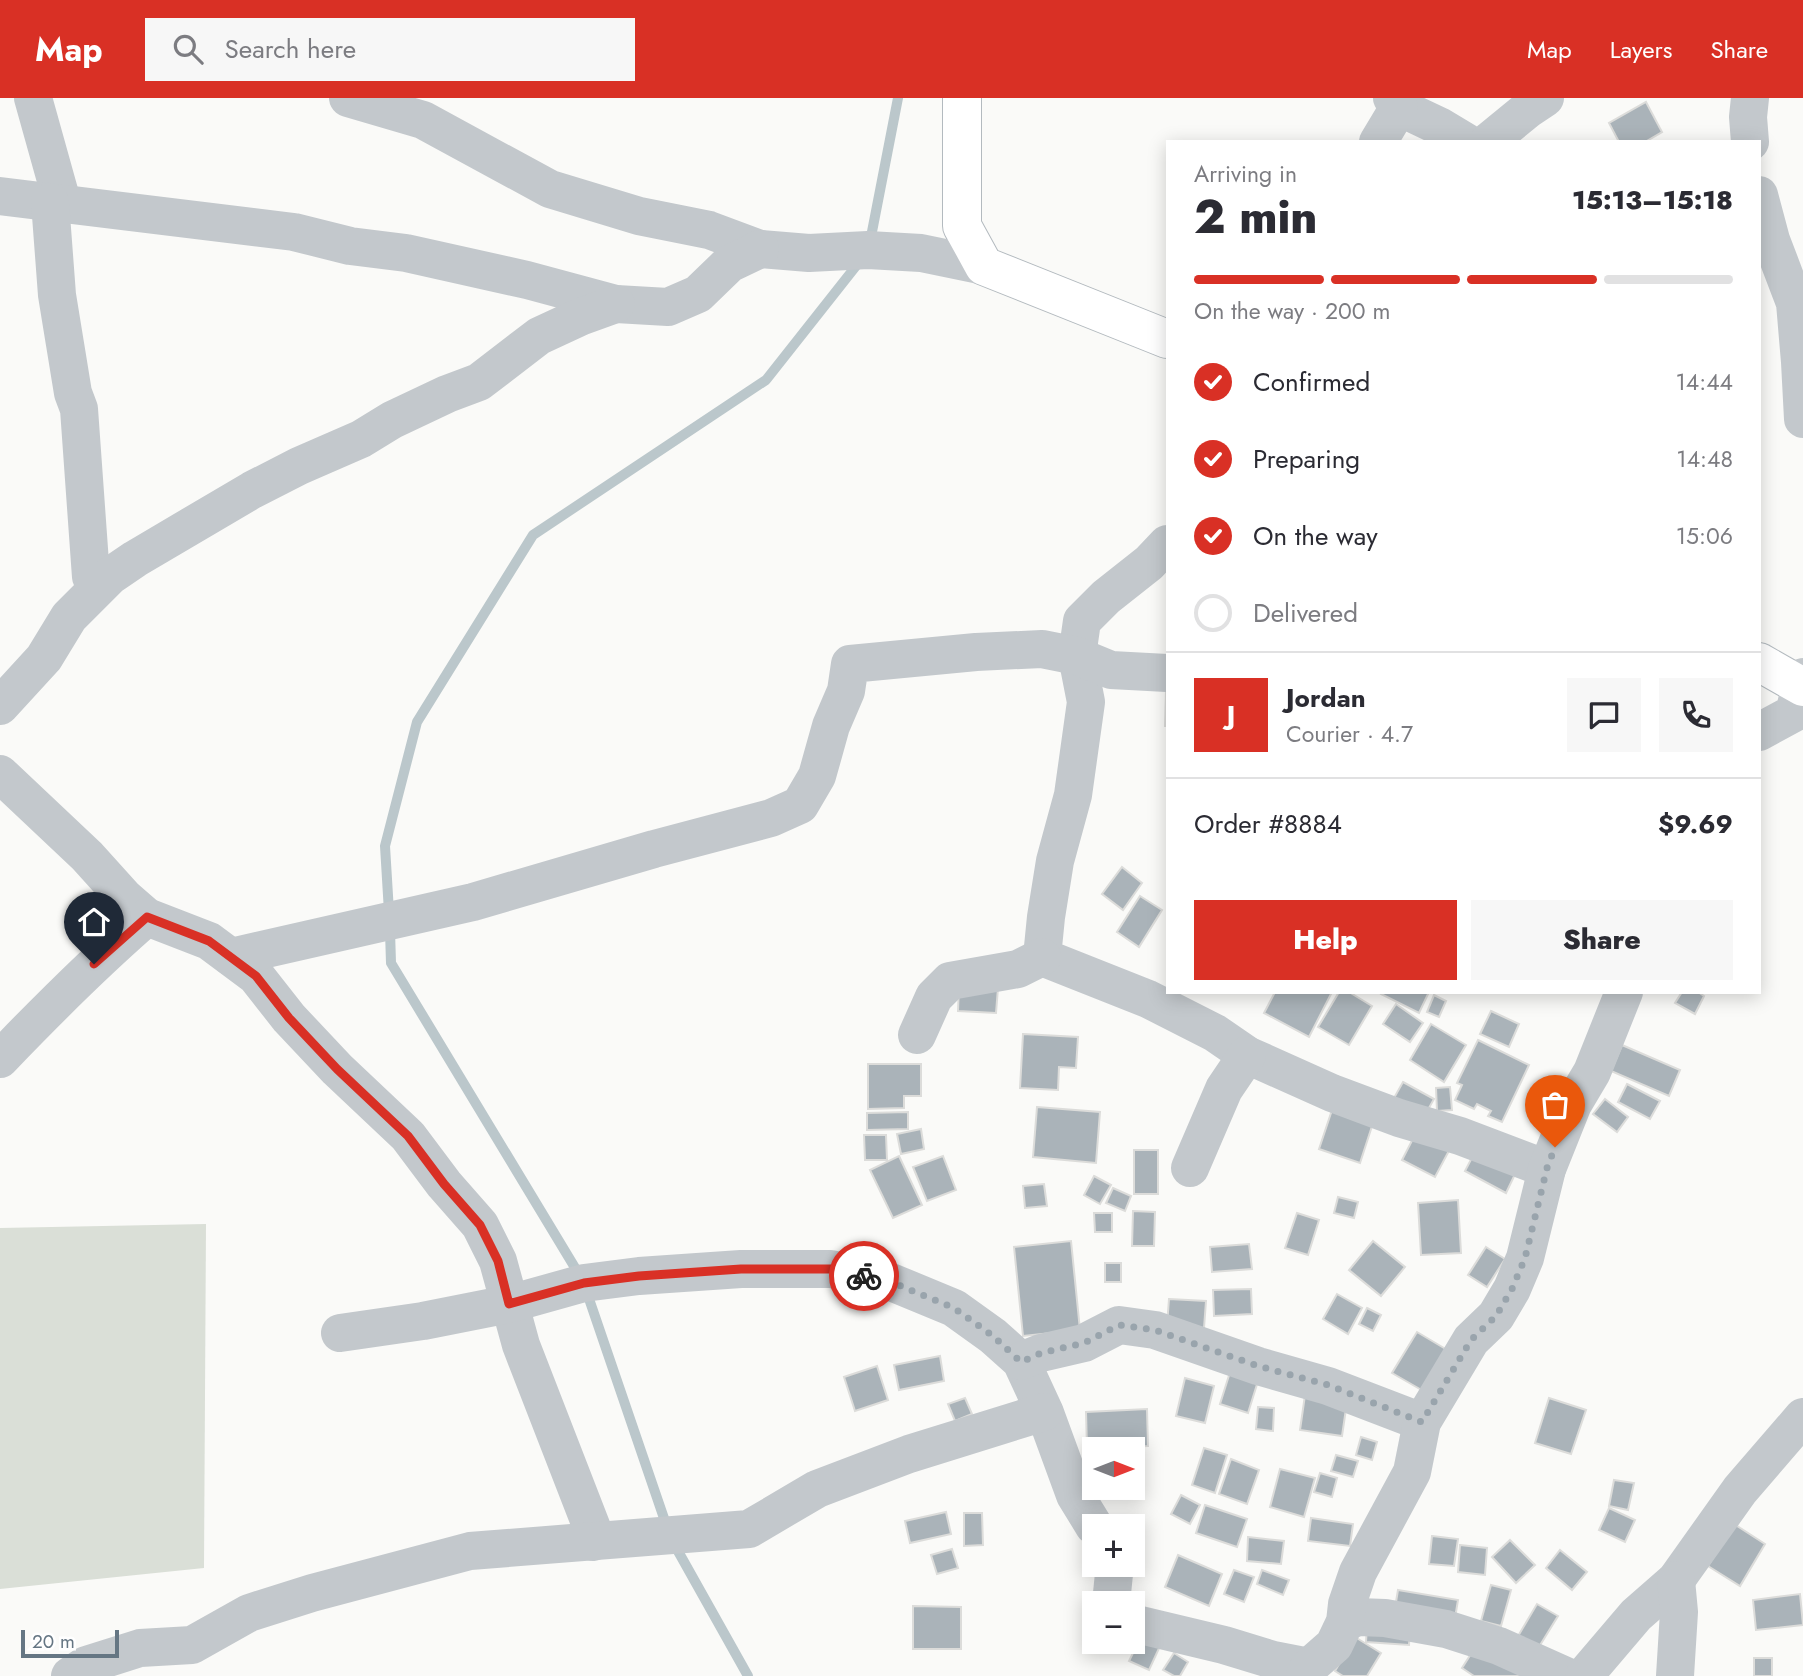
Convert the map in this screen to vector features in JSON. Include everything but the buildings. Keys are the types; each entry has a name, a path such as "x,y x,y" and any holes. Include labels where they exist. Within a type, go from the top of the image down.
{"street":[{"path":"33,98 59,191 54,202 57,295 73,393 79,409 91,577 97,588"},
{"path":"348,98 423,120 550,189 639,216 709,230 760,249 809,253 868,250 921,253 984,266 1166,338"},
{"path":"962,98 962,226 984,266"},
{"path":"1490,140 1545,98"},
{"path":"1750,98 1750,140"},
{"path":"1379,140 1395,102 1463,140"},
{"path":"0,197 294,232 350,246 420,256 616,304 668,307 698,294 729,264 760,249"},
{"path":"1761,211 1765,243 1797,303 1803,419"},
{"path":"0,706 44,658 69,617 110,576 135,559 252,490 361,439 392,420 479,382 539,336 616,304"},
{"path":"1042,957 1055,861 1073,795 1086,702 1077,656 1082,621 1166,545"},
{"path":"231,957 473,902 771,818 800,805 817,776 831,726 846,691 850,664 976,652 1042,649 1077,656 1111,670 1166,673"},
{"path":"1761,663 1803,683 1794,713 1761,731"},
{"path":"0,774 147,917 209,941 256,976 289,1018 337,1069 408,1136 444,1184 480,1225 498,1261 520,1345 592,1528 593,1542"},
{"path":"0,1059 62,994 147,917"},
{"path":"917,1035 934,997 950,981 1018,969 1042,957 1148,999 1215,1033 1247,1055 1332,1093 1547,1168"},
{"path":"1145,1626 1224,1644 1307,1672 1334,1644 1345,1622 1347,1604 1357,1572 1412,1472 1422,1422 1471,1340 1496,1316 1512,1289 1525,1258 1547,1168 1573,1104 1592,1072 1623,994"},
{"path":"1190,1168 1224,1089 1247,1055"},
{"path":"340,1333 423,1321 509,1304 584,1283 639,1276 741,1269 831,1269 891,1282 954,1308 993,1336 1021,1362 1044,1412 1075,1495 1087,1514"},
{"path":"1021,1362 1041,1353 1084,1343 1119,1325 1155,1330 1258,1366 1328,1385 1422,1422"},
{"path":"70,1676 86,1665 139,1648 192,1644 249,1613 312,1593 470,1551 749,1529 817,1489 909,1454 1044,1412"},
{"path":"1584,1676 1636,1615 1676,1580 1740,1490 1803,1418"},
{"path":"1675,1676 1679,1612 1676,1580"},
{"path":"1345,1622 1357,1617 1385,1618 1446,1629 1499,1646 1566,1676"}],"shaded area":[{"path":"206,1224 204,1568 0,1589 0,1228"}],"waterway":[{"path":"870,242 898,98"},
{"path":"389,912 385,846 417,722 533,535 766,380 860,261"},
{"path":"390,931 391,963 580,1276"},
{"path":"586,1290 667,1527"},
{"path":"674,1544 748,1676"}],"way so far":[{"path":"864,1276 891,1282 954,1308 993,1336 1021,1362 1041,1353 1084,1343 1119,1325 1155,1330 1258,1366 1328,1385 1422,1422 1471,1340 1496,1316 1512,1289 1525,1258 1547,1168 1555,1147"}],"route":[{"path":"94,964 147,917 209,941 256,976 289,1018 337,1069 408,1136 444,1184 480,1225 498,1261 509,1304 584,1283 639,1276 741,1269 831,1269 864,1276"}]}
